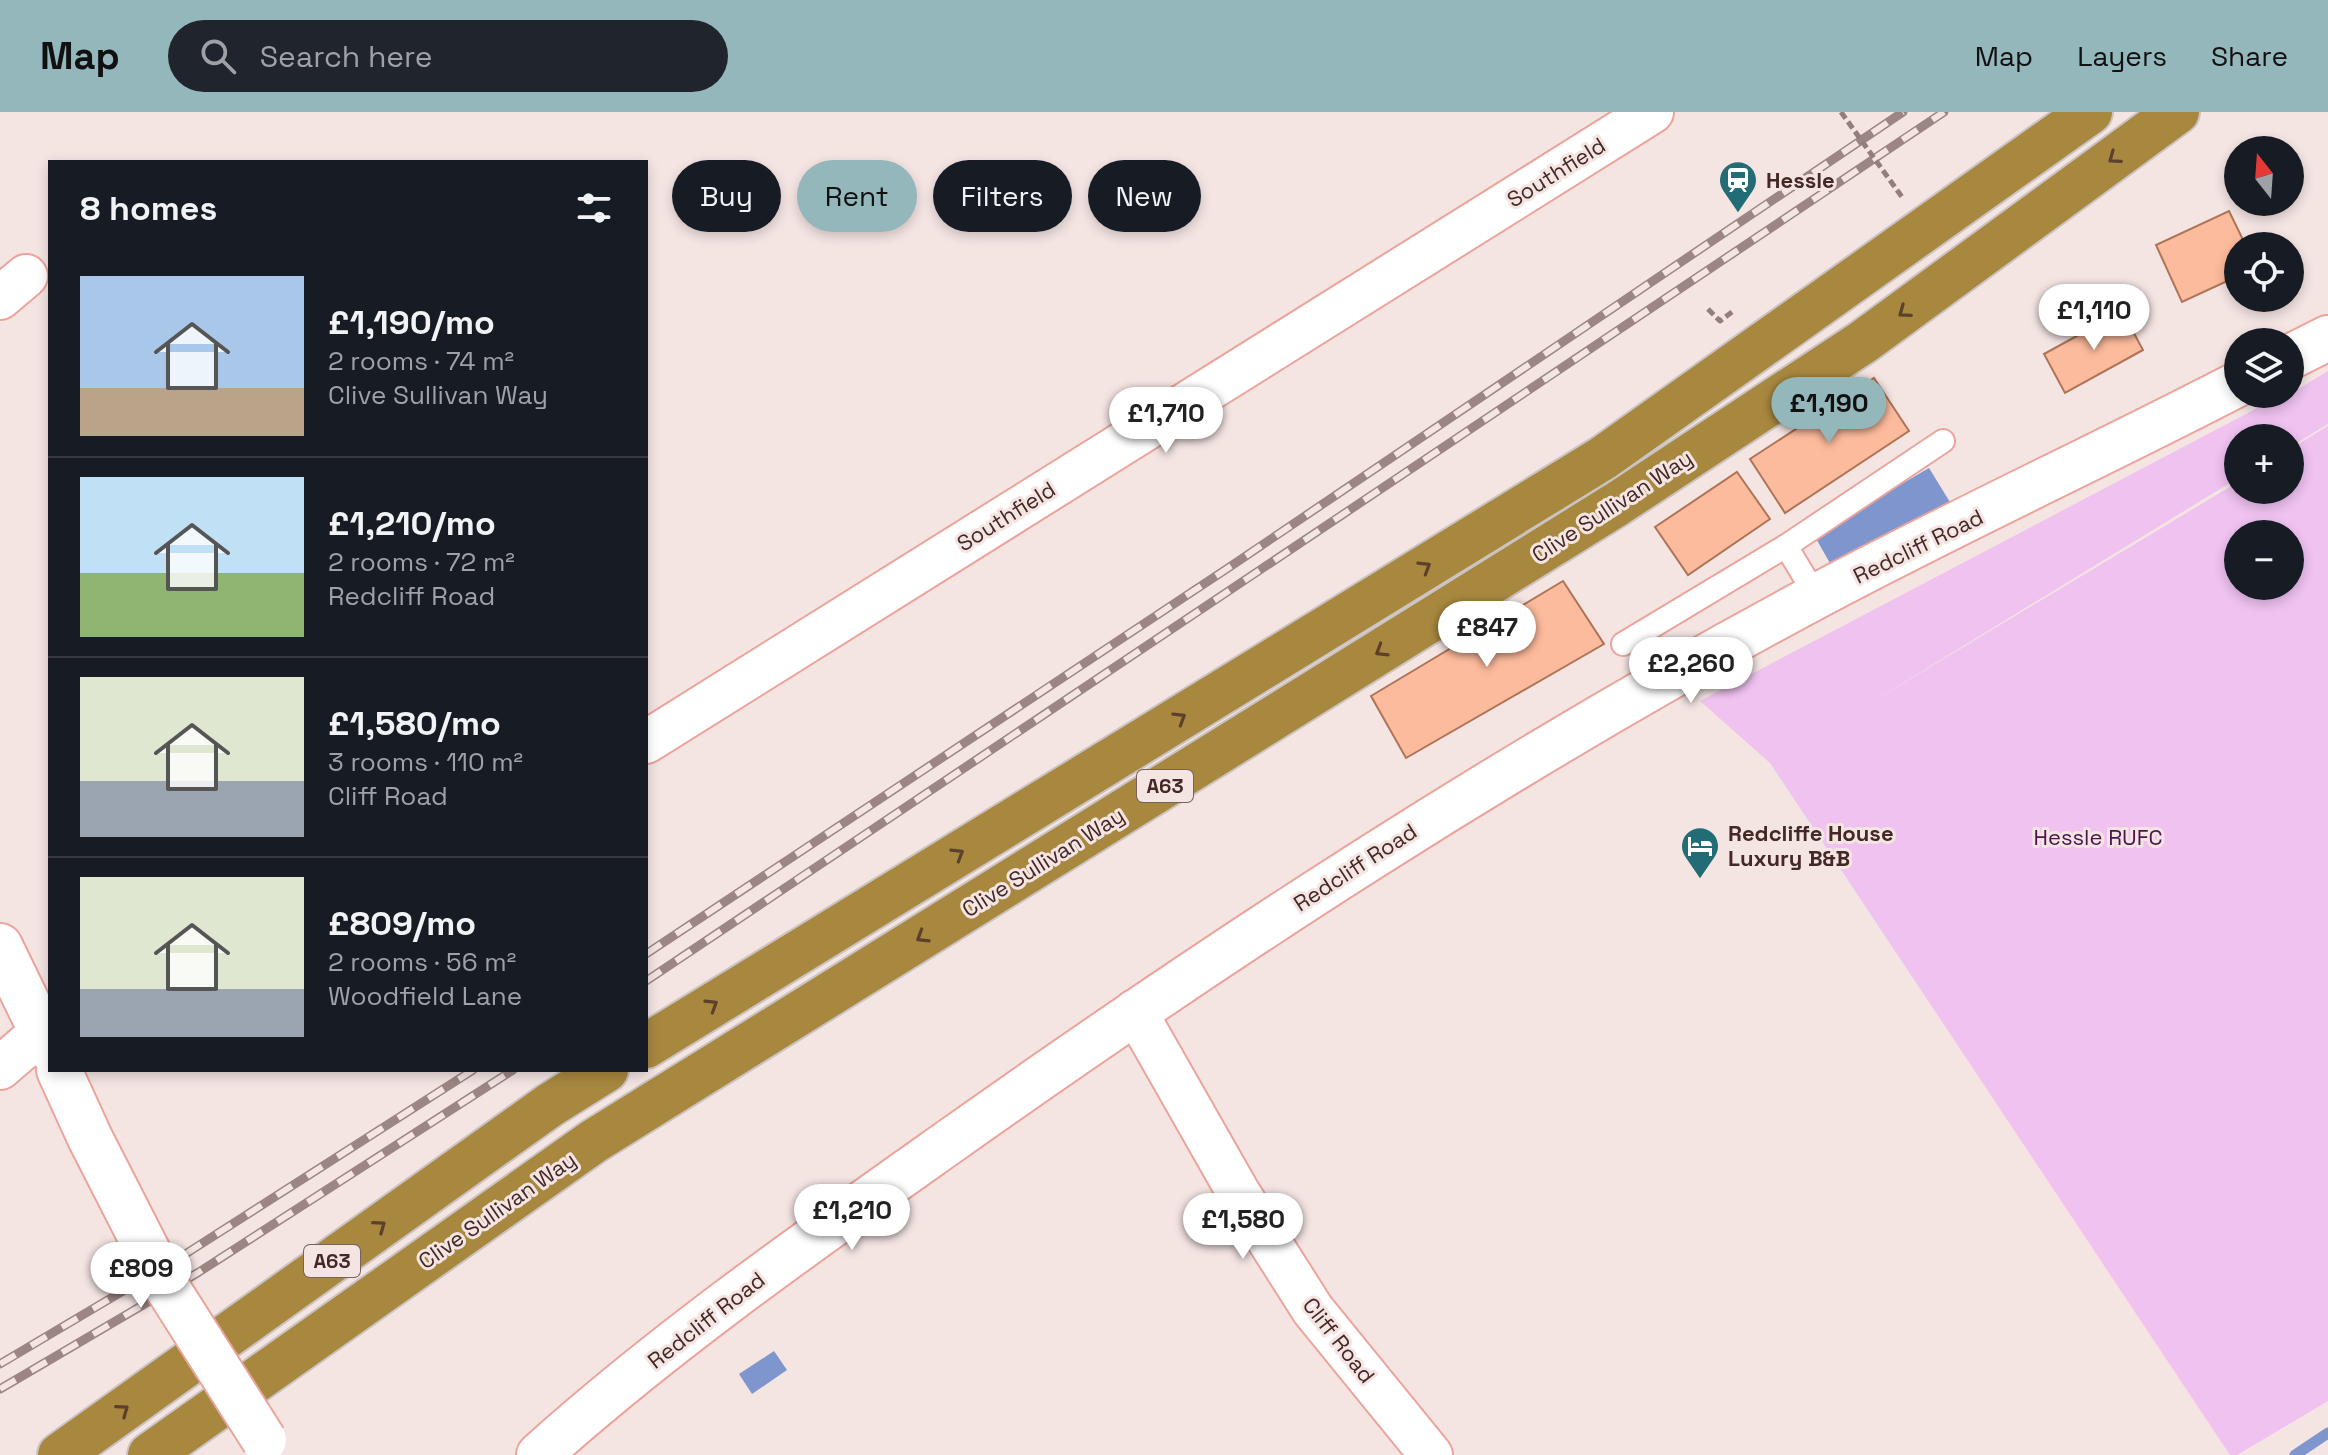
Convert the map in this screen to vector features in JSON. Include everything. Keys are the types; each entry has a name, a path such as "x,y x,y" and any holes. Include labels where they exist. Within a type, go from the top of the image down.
{"highway":[{"name":"Clive Sullivan Way","path":"648,1045 1603,458 2090,112"},
{"name":"Clive Sullivan Way","path":"150,1455 594,1141 1617,504 1850,351 2177,112"},
{"name":"A63","path":"60,1455 550,1105 603,1072"}],"street":[{"name":"Southfield","path":"648,741 1652,112"},
{"path":"2304,350 2328,338"},
{"name":"Redcliff Road","path":"539,1455 575,1423 797,1250 1135,1011 1405,833 1614,709 1816,596 2224,391"},
{"path":"0,946 47,1039 0,1068"},
{"name":"Cliff Road","path":"1135,1011 1238,1192 1313,1310 1431,1455"},
{"path":"60,1072 163,1281 270,1448"}],"lane":[{"path":"1623,644 1786,546 1943,441"},
{"path":"1786,546 1816,596"}],"path":[{"path":"1841,112 1902,197"}],"green space":[{"name":"Hessle RUFC","path":"2328,371 2328,424 2304,439 2304,424 2227,424 2257,408 2304,408 2304,386"},
{"name":"Hessle RUFC","path":"2224,426 2224,487 1857,711 2224,490 2224,504 2304,504 2304,441 2328,426 2328,1401 2237,1455 2230,1455 1770,763 1700,701"}],"water":[{"path":"1929,468 1953,507 1835,572 1814,535"},
{"path":"774,1351 787,1370 752,1394 739,1374"}],"building":[{"path":"2224,213 2224,216 2231,216 2239,232 2224,232 2224,282 2182,302 2156,245"},
{"path":"2122,311 2143,350 2065,393 2044,354"},
{"path":"1874,378 1909,431 1785,513 1750,459"},
{"path":"1737,472 1770,519 1688,575 1655,527"},
{"path":"1563,581 1604,644 1406,758 1371,696"}],"waterway":[{"path":"2295,1455 2328,1433"}],"railway":[{"path":"648,953 1234,564 1903,112"},
{"path":"648,980 1944,112"},
{"path":"0,1364 187,1253 470,1072"},
{"path":"0,1389 199,1272 510,1072"}],"place":[{"name":"Hessle","path":"1738,214"},
{"name":"Redcliffe House Luxury B&B","path":"1700,880"}]}
